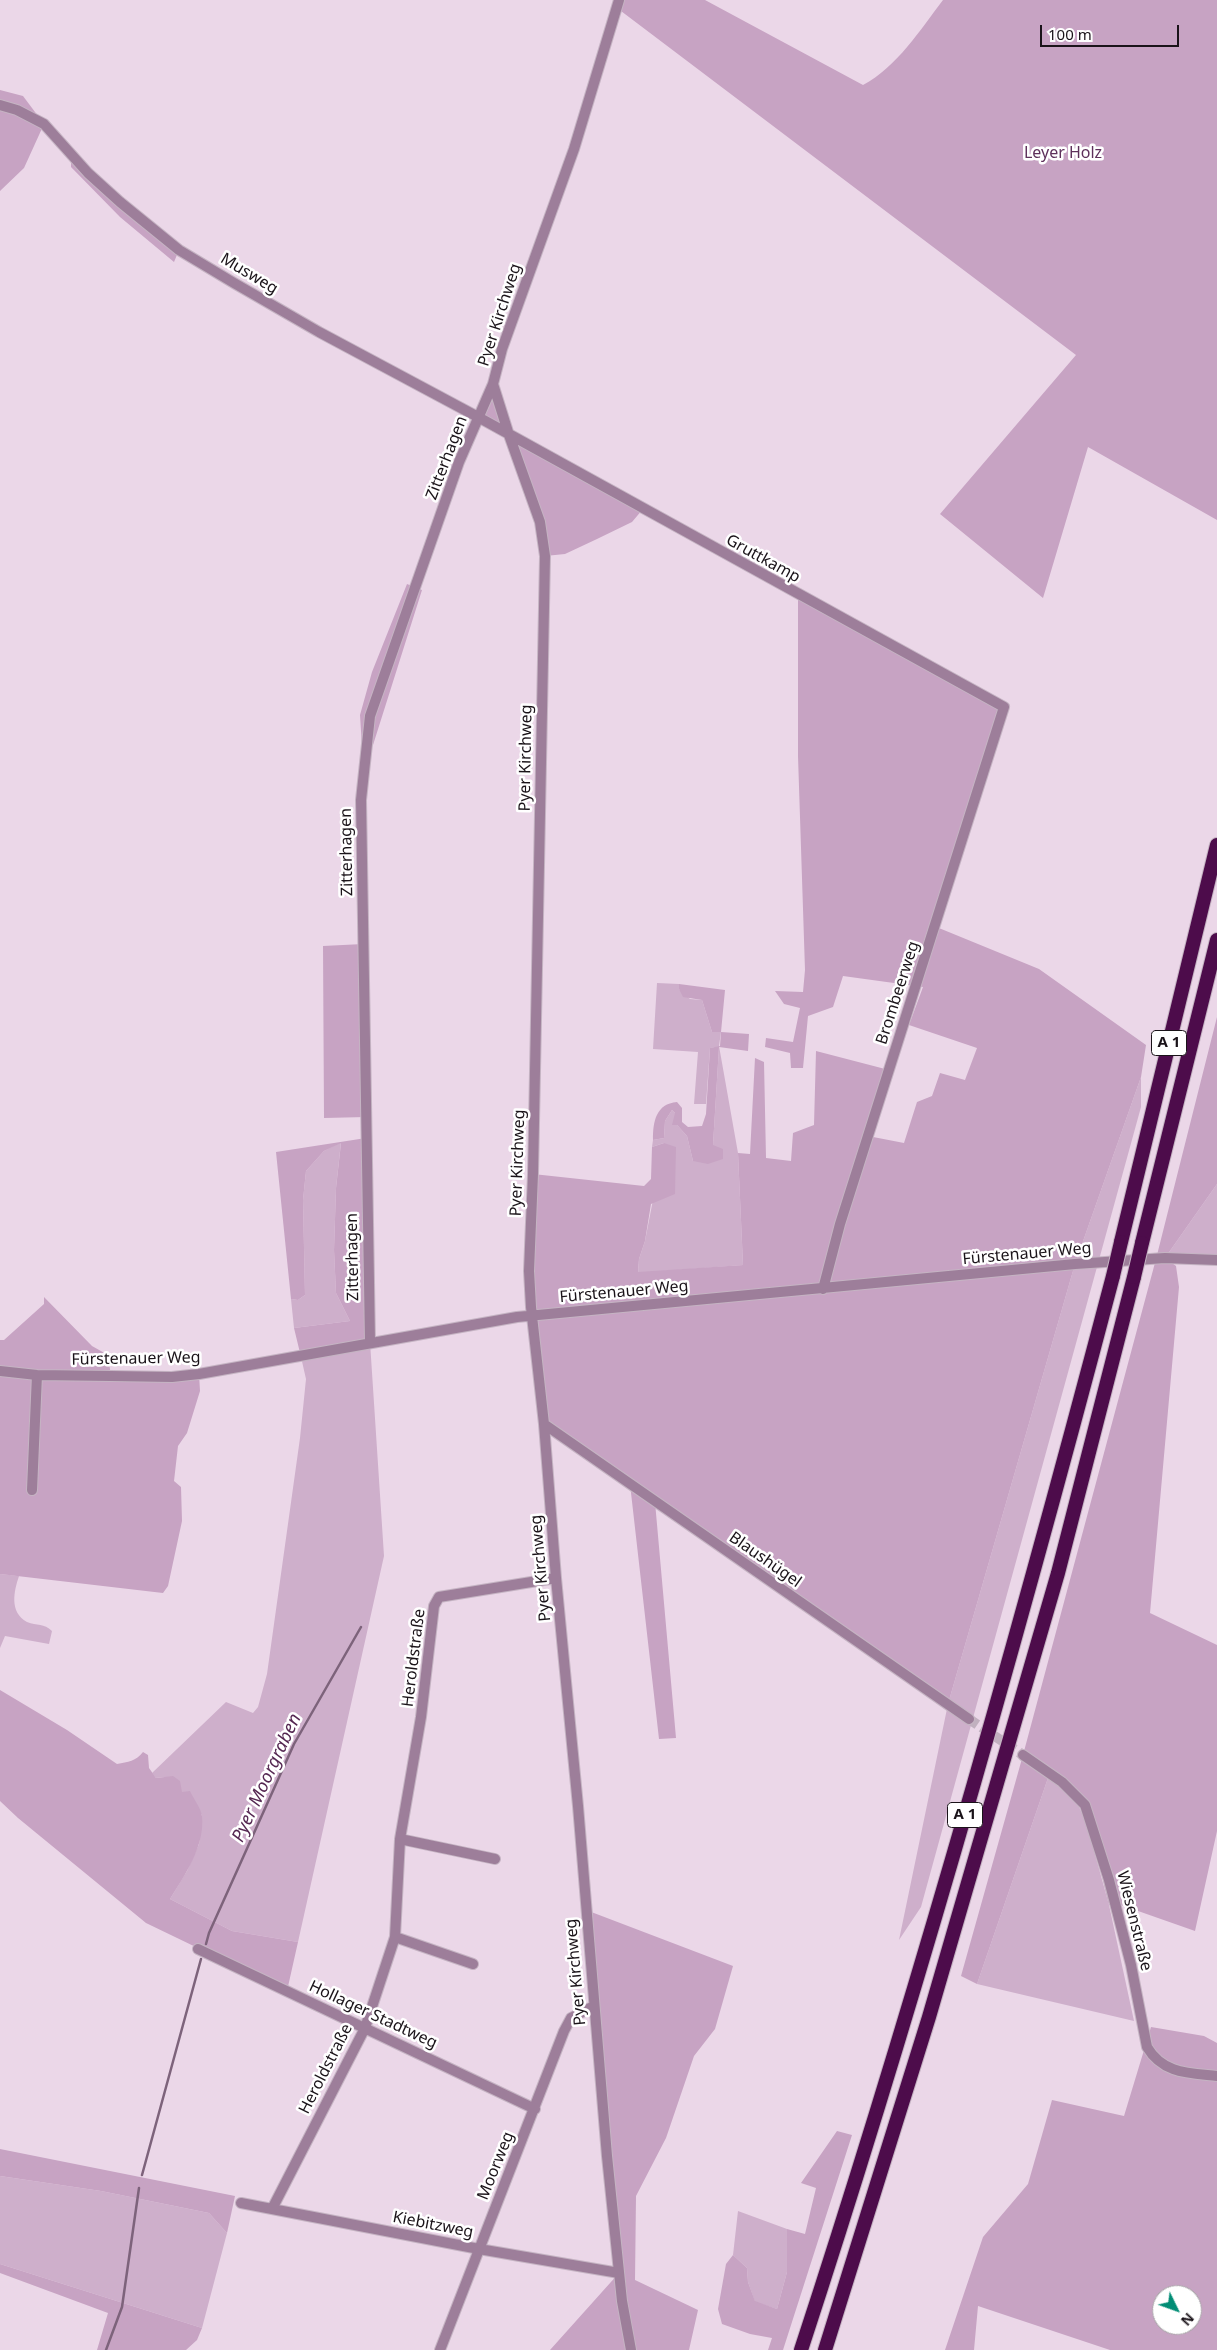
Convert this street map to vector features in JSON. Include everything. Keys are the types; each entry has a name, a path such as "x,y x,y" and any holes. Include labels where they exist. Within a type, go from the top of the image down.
{"highway":[{"name":"A 1","path":"801,2350 909,2010 1038,1560 1113,1276 1217,845"},
{"name":"A 1","path":"824,2350 930,2017 1052,1592 1134,1277 1217,940"}],"street":[{"name":"Pyer Kirchweg","path":"619,0 576,141 502,349 493,384 540,522 545,556 534,1174 529,1271 619,2273 631,2350"},
{"name":"Musweg","path":"0,105 17,110 44,124 101,185 179,250 319,332 509,435"},
{"name":"Zitterhagen","path":"370,1342 361,800 370,716 459,462 493,384"},
{"name":"Gruttkamp","path":"509,435 1004,707"},
{"name":"Brombeerweg","path":"824,1289 840,1224 1004,707"},
{"name":"Fürstenauer Weg","path":"0,1371 37,1375 172,1376 199,1374 272,1362 370,1342 532,1315 1075,1264 1190,1258 1217,1260"},
{"path":"32,1490 37,1375"},
{"name":"Blaushügel","path":"544,1424 970,1719"},
{"name":"Heroldstraße","path":"272,2209 365,2028 395,1937 400,1840 422,1717 434,1606 439,1597 556,1578"},
{"name":"Wiesenstraße","path":"1023,1755 1062,1782 1085,1805 1109,1880 1131,1965 1147,2047 1160,2063 1176,2070 1217,2076"},
{"path":"400,1840 495,1859"},
{"path":"395,1937 474,1964"},
{"name":"Hollager Stadtweg","path":"198,1949 535,2109"},
{"name":"Moorweg","path":"440,2350 535,2109 554,2055 571,2018 594,2006"},
{"name":"Kiebitzweg","path":"242,2203 479,2249 619,2273"}],"shaded area":[{"path":"657,983 679,984 679,989 690,999 702,1000 712,1032 721,1032 719,1046 738,1153 743,1265 638,1273 639,1259 645,1241 664,1143 652,1147 653,1140 664,1138 665,1121 672,1110 675,1113 677,1125 687,1136 693,1161 713,1145 719,1047 710,1048 706,1104 694,1104 698,1052 653,1049"},
{"path":"1141,1077 1141,1107 921,1907 899,1940 948,1704 1075,1264"},
{"path":"341,1142 336,1188 334,1250 336,1293 350,1321 294,1328 291,1299 298,1300 305,1295 303,1200 306,1171 324,1151"},
{"path":"1217,1184 1217,1260 1165,1258"},
{"path":"370,1342 384,1556 298,1942 232,1931 170,1899 187,1871 199,1844 202,1815 164,1777 156,1778 152,1773 226,1702 253,1713 258,1707 267,1674 300,1438 306,1379 301,1357"},
{"path":"0,1574 19,1576 14,1601 17,1613 27,1622 49,1628 52,1631 49,1644 5,1636 0,1648"},
{"path":"1048,1778 1077,1802 1087,1825 1109,1905 1134,2021 977,1984"},
{"path":"0,2176 101,2191 209,2213 227,2233 202,2328 0,2264"},
{"path":"738,2211 787,2229 787,2272 777,2309 755,2302 748,2282 747,2268 733,2255"}],"green space":[{"name":"Leyer Holz","path":"619,0 705,0 863,85 887,68 897,58 943,0 1217,0 1217,520 1088,447 1043,598 940,514 1076,355 617,8"},
{"path":"0,90 23,96 44,124 24,168 0,191"},
{"path":"71,154 179,250 174,262 120,217 71,167"},
{"path":"493,384 509,435 643,509 632,522 565,554 545,556 509,436 478,417"},
{"path":"407,584 422,590 373,745 362,747 360,715 372,672"},
{"path":"798,595 1002,708 934,926 1039,969 1146,1045 1141,1077 1075,1264 948,1704 655,1502 676,1738 659,1739 630,1484 544,1424 531,1307 533,1174 644,1186 651,1179 652,1147 664,1143 676,1147 675,1194 651,1204 638,1272 743,1265 738,1153 750,1154 755,1058 764,1062 766,1158 791,1161 793,1133 814,1125 816,1051 889,1070 868,1136 904,1143 917,1102 932,1096 940,1073 965,1080 977,1048 909,1025 923,987 843,976 833,1007 808,1016 803,1068 791,1068 790,1053 765,1047 766,1038 793,1042 800,1008 784,1004 775,991 803,992 805,970 798,756"},
{"path":"363,944 370,1342 301,1357 294,1328 350,1321 336,1293 334,1250 336,1188 341,1143 324,1151 306,1171 303,1200 305,1295 298,1300 291,1299 276,1152 366,1138 366,1117 324,1118 323,946"},
{"path":"679,984 725,990 721,1032 712,1032 702,1000 683,997"},
{"path":"1217,1017 1217,1184 1165,1258 1176,1266 1179,1287 1150,1613 1217,1645 1217,1831 1195,1931 1121,1905 1109,1905 1084,1815 1072,1796 1048,1778 977,1984 961,1976 1023,1755 1156,1259"},
{"path":"721,1032 749,1034 748,1051 719,1047 713,1145 723,1149 723,1159 708,1164 693,1161 687,1136 677,1125 672,1125 675,1113 672,1110 665,1121 664,1138 653,1140 654,1126 660,1110 670,1103 677,1102 682,1108 682,1122 688,1127 702,1126 706,1114 710,1048 720,1046"},
{"path":"44,1297 92,1346 108,1355 111,1376 199,1374 200,1391 187,1433 178,1446 174,1481 181,1487 182,1521 168,1586 163,1593 0,1574 0,1340 4,1340 44,1304"},
{"path":"0,1690 67,1730 117,1764 135,1759 143,1752 148,1755 149,1768 156,1778 173,1776 180,1781 182,1792 190,1791 199,1806 202,1816 200,1838 193,1860 170,1899 232,1931 298,1942 287,1991 146,1923 18,1818 0,1801"},
{"path":"586,1910 733,1966 715,2029 694,2056 666,2138 636,2196 635,2280 698,2310 689,2350 550,2350 619,2273"},
{"path":"1151,2027 1204,2036 1217,2043 1217,2350 1110,2350 978,2306 974,2350 945,2350 983,2237 1028,2184 1052,2100 1124,2116"},
{"path":"837,2131 852,2135 783,2350 768,2350 772,2338 750,2334 722,2324 718,2309 726,2264 733,2255 747,2268 748,2282 755,2301 777,2309 787,2272 787,2229 805,2234 816,2188 801,2183"},
{"path":"0,2149 235,2196 227,2233 209,2213 101,2191 0,2176"},
{"path":"0,2264 202,2328 197,2340 186,2350 97,2350 108,2313 0,2273"}],"waterway":[{"name":"Pyer Moorgraben","path":"206,1944 209,1933 294,1744 361,1627"},
{"name":"Pyer Moorgraben","path":"142,2175 201,1959"},
{"name":"Pyer Moorgraben","path":"106,2350 122,2307 139,2188"}],"tunnel":[{"path":"969,1719 1023,1755"}]}
